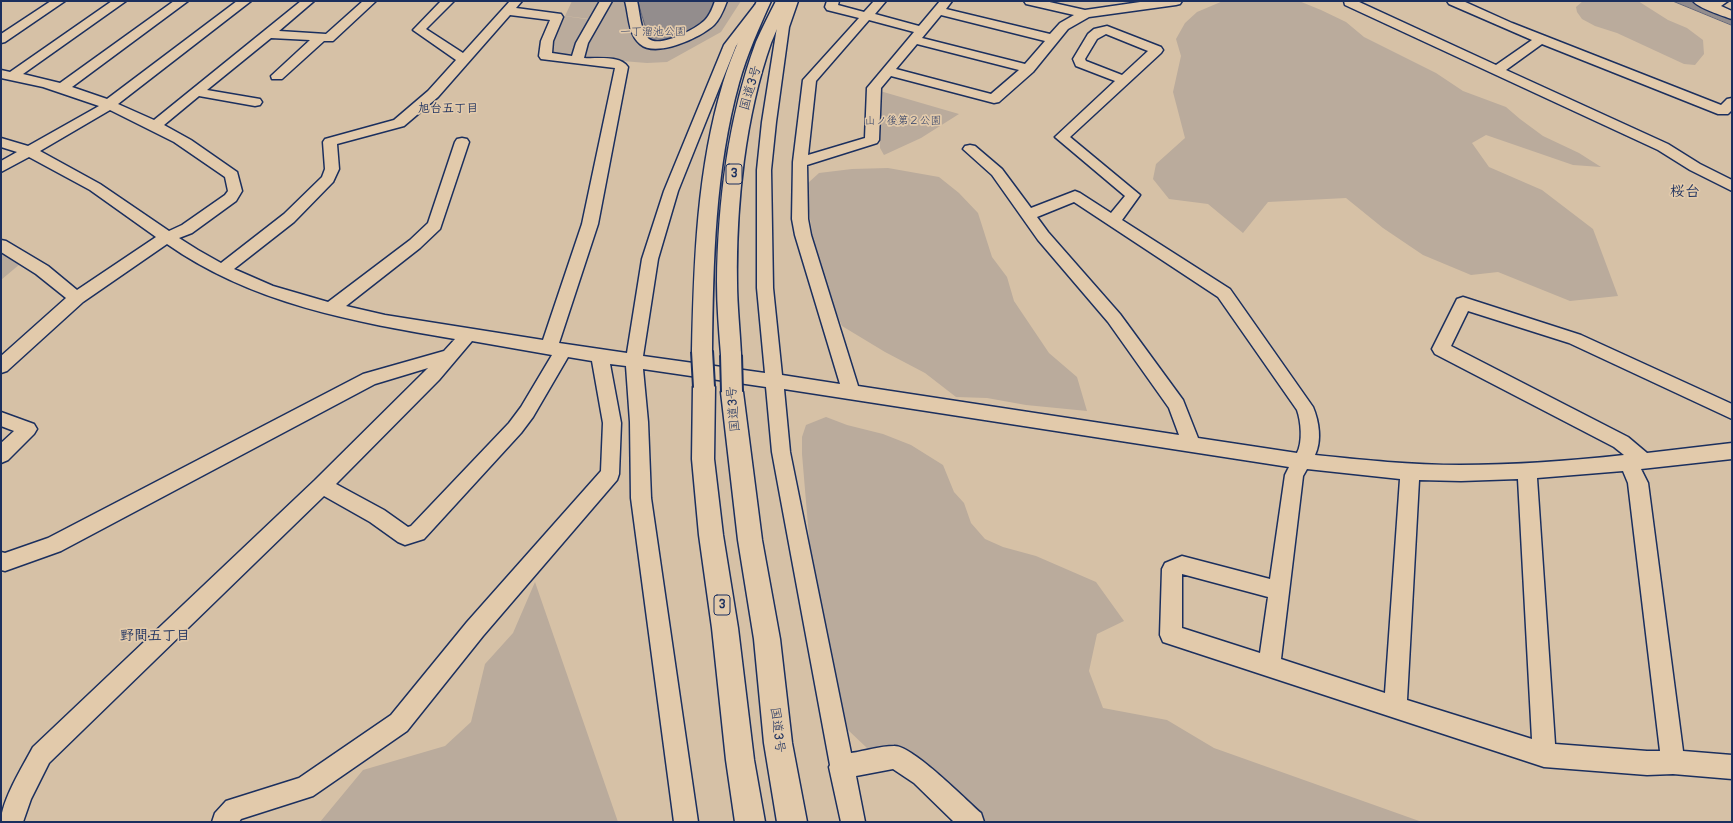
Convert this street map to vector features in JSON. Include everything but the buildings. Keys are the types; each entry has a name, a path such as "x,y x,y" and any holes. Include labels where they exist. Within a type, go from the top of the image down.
{"highway":[{"name":"国道3号","path":"783,1 764,42 750,88 738,138 731,195 727,282 732,392 748,526 767,639 778,743 792,822"},
{"name":"国道3号","path":"750,822 740,760 725,628 703,459 703,280 710,198 720,134 734,75 745,43 764,2"}],"street":[{"path":"1,39 59,1"},
{"path":"6,75 120,1"},
{"path":"62,88 182,1"},
{"path":"1,167 109,105 245,1"},
{"path":"155,126 308,1"},
{"path":"269,34 329,38 370,1"},
{"path":"448,1 419,30 463,59"},
{"path":"577,60 582,42 606,1"},
{"path":"632,1 640,37 646,43 658,45 682,40 696,32 710,22 721,1"},
{"path":"792,1 783,27 769,122 764,170 765,288 780,452 853,822"},
{"path":"833,1 831,7 867,16 918,35 1028,69"},
{"path":"851,392 803,235 800,219 800,162 810,80 880,1"},
{"path":"800,162 872,140 874,88 946,1"},
{"path":"1030,1 1085,14"},
{"path":"1351,1 1349,2 1663,147 1695,167 1732,183"},
{"path":"1453,1 1541,39 1729,109"},
{"path":"1699,1 1717,4 1732,15"},
{"path":"686,822 641,498 639,422 634,361 650,259 671,191 709,94 730,46 764,2"},
{"path":"888,71 994,99 1028,69 1064,26 1085,14 1104,10 1170,2"},
{"path":"222,270 289,218 328,179 332,169 330,142 399,123 433,94 512,6 557,17 547,41 545,56 616,64 622,67 590,224 556,348 527,412 515,428 417,533 405,536 377,516 322,486"},
{"path":"938,11 1054,39"},
{"path":"1114,220 1133,195 1062,137 1157,50 1107,30 1098,32 1092,37 1079,59 1081,63 1124,80"},
{"path":"277,76 320,38"},
{"path":"1496,71 1541,39"},
{"path":"1,366 77,298 167,237 187,229 231,198 235,191 232,175 180,140 155,126 109,105 62,88 6,75"},
{"path":"197,92 256,102"},
{"path":"1,142 29,151 95,187 192,254 222,270 268,290 331,309 385,321 600,356 851,392 1301,461 1410,471 1460,473 1577,469 1732,451"},
{"path":"331,309 415,244 435,225 462,142"},
{"path":"970,149 997,172 1043,236 1114,318 1177,405 1191,444"},
{"path":"1027,215 1075,196 1224,293 1304,407 1309,418 1309,448 1294,475 1270,666"},
{"path":"1,246 42,270 77,298"},
{"path":"1673,762 1636,463 1621,442 1441,349 1463,303 1575,339 1732,412"},
{"path":"11,822 21,794 41,755 322,486 450,356 469,334"},
{"path":"1,561 5,562 54,545 370,379 450,356"},
{"path":"224,822 234,809 305,788 399,723 475,629 610,474 612,423 600,356"},
{"path":"1,419 28,429 1,455"},
{"path":"1527,470 1544,755"},
{"path":"1396,706 1410,471"},
{"path":"1279,591 1182,565 1172,569 1171,635 1396,706 1544,755 1648,763 1673,762 1732,767"},
{"path":"841,767 895,757 922,775 972,822"}],"green space":[{"name":"一丁溜池公園","path":"572,1 741,1 721,32 667,62 647,63 585,58 583,55 598,20 565,16"},
{"path":"1223,1 1299,1 1321,10 1346,22 1364,37 1436,73 1463,91 1506,107 1543,136 1579,153 1601,167 1573,165 1486,135 1472,143 1489,167 1542,190 1593,229 1618,296 1570,301 1498,272 1471,275 1423,255 1383,228 1346,198 1268,202 1243,233 1208,204 1169,199 1153,179 1156,164 1185,138 1173,92 1181,56 1176,39 1185,23 1197,12"},
{"path":"1583,1 1638,1 1668,20 1687,28 1703,40 1704,54 1695,65 1684,64 1617,33 1595,26 1582,19 1577,12 1576,7"},
{"path":"564,16 593,20 574,58 548,54"},
{"name":"山ノ後第２公園","path":"880,91 959,114 921,138 884,155 880,148"},
{"path":"888,168 939,177 959,193 978,213 992,257 1007,277 1014,301 1049,353 1077,377 1087,411 1026,405 987,398 956,397 925,373 885,352 842,326 829,296 814,245 807,198 808,183 819,173 852,169"},
{"path":"1,253 20,264 1,280"},
{"path":"826,417 847,425 883,434 911,445 943,465 954,492 964,503 971,523 985,539 1003,547 1036,556 1096,582 1124,621 1097,634 1089,671 1103,708 1167,720 1214,748 1422,822 981,822 903,750 867,748 848,730 830,654 811,561 802,454 802,437 806,425"},
{"path":"535,582 618,822 320,822 363,770 445,746 471,722 485,664 513,633"}],"shaded area":[{"path":"638,1 715,1 713,10 708,17 694,30 675,39 657,41 649,38"},
{"path":"1673,1 1693,1 1732,17 1732,25"}],"district":[{"name":"旭台五丁目","path":"448,109"},
{"name":"桜台","path":"1685,192"},
{"name":"野間五丁目","path":"155,636"}]}
